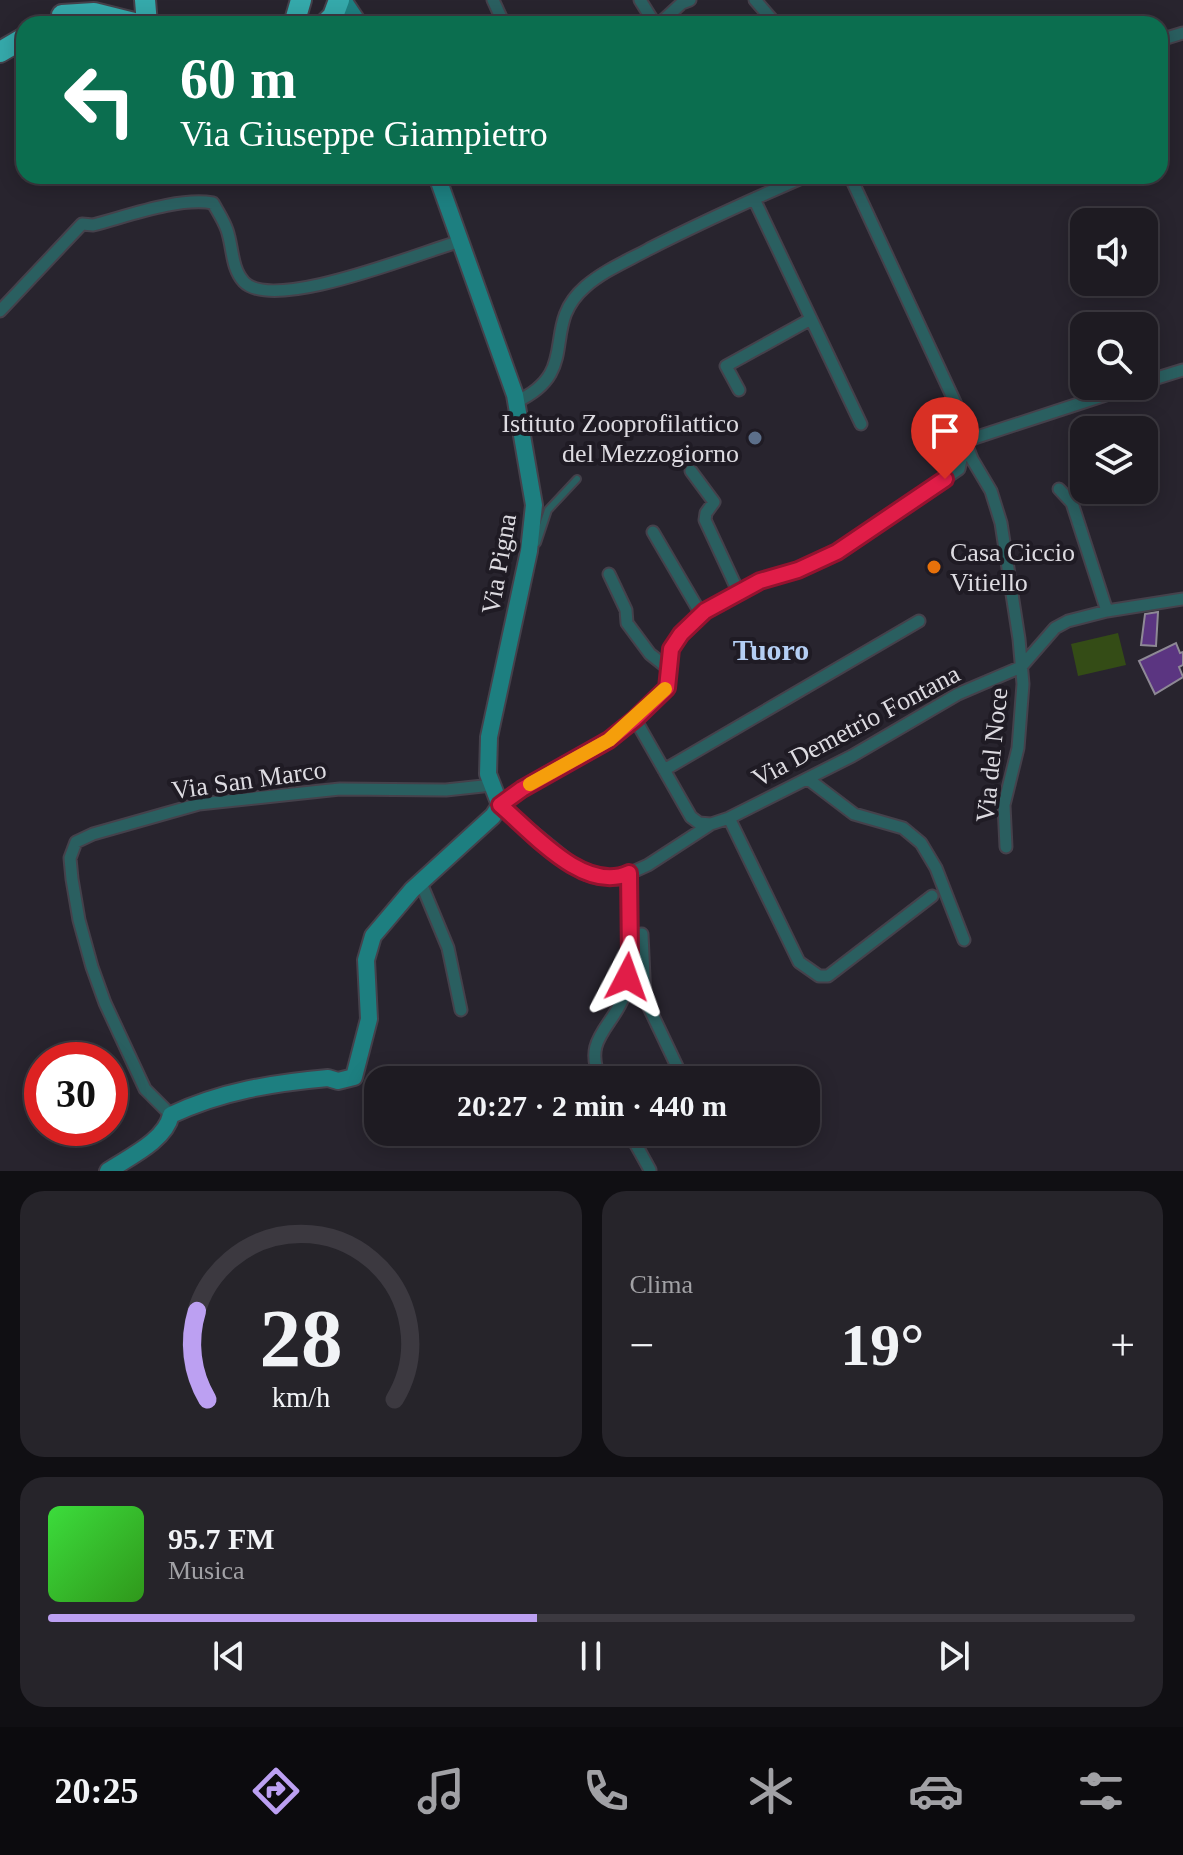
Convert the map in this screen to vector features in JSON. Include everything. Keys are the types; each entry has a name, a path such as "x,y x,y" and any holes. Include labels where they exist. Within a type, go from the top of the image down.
{"highway":[{"path":"62,16 88,0"},
{"path":"77,16 94,13 106,16"}],"street":[{"path":"667,16 690,0"},
{"path":"755,0 769,16"},
{"name":"Via Pigna","path":"440,184 516,402 534,505 529,551 489,737 488,774 500,805"},
{"path":"516,402 531,395 554,370 565,312 586,286 679,234 788,184"},
{"name":"Via del Noce","path":"854,184 960,413 965,441 991,491 1001,523 1023,684 1018,748 1004,805 1006,847"},
{"path":"754,199 861,424"},
{"path":"0,311 82,224 93,225 186,203 213,203 227,231 233,260 244,282 261,292 325,284 461,241"},
{"path":"739,390 726,366 811,319"},
{"path":"1158,378 1183,370"},
{"path":"108,1171 150,1144 169,1124 171,1115 212,1097 258,1086 328,1078 338,1081 354,1077 369,1019 366,960 373,936 389,915 493,816 500,805 522,789 609,740 667,688 671,649 701,614 738,591 837,552 959,469 965,441 1090,400"},
{"path":"691,471 714,502 705,520 738,591"},
{"path":"1059,489 1072,503 1107,611"},
{"path":"653,532 701,614"},
{"path":"609,574 626,610 627,623 650,654 669,669"},
{"path":"1021,667 1055,628 1068,621 1107,611 1183,599"},
{"path":"664,770 919,621"},
{"name":"Via Demetrio Fontana","path":"629,873 648,865 711,824 808,779 958,694 1021,667"},
{"path":"635,719 691,817 699,823 711,824"},
{"path":"808,779 854,814 903,828 921,843 936,868 964,940"},
{"name":"Via San Marco","path":"171,1115 145,1089 105,1003 92,967 72,879 70,858 76,842 93,834 199,804 340,789 455,790 492,785"},
{"path":"500,805 585,874 617,879 629,873 630,958 624,996 597,1039 594,1054 597,1066"},
{"path":"729,818 799,962 819,976 828,976 932,896"},
{"path":"421,883 448,948 461,1010"},
{"path":"630,936 642,934 645,999 677,1066"},
{"path":"637,1146 650,1170"}],"lane":[{"path":"513,623 524,597 544,517 577,479"}],"green space":[{"path":"1118,633 1126,665 1078,676 1071,644"}],"building":[{"path":"1158,612 1156,646 1141,645 1145,614"},
{"path":"1176,643 1180,653 1183,652 1183,665 1179,667 1183,677 1155,694 1139,661"}],"slow traffic":[{"path":"530,784 609,740 665,689"}],"place":[{"name":"Istituto Zooprofilattico del Mezzogiorno","path":"755,438"},
{"name":"Casa Ciccio Vitiello","path":"934,567"}],"district":[{"name":"Tuoro","path":"771,649"}],"route":[{"path":"627,977 630,958 629,873 617,879 585,874 500,805 522,789 609,740 635,719 667,688 671,649 681,634 705,611 760,581 798,570 837,552 945,479"}]}
